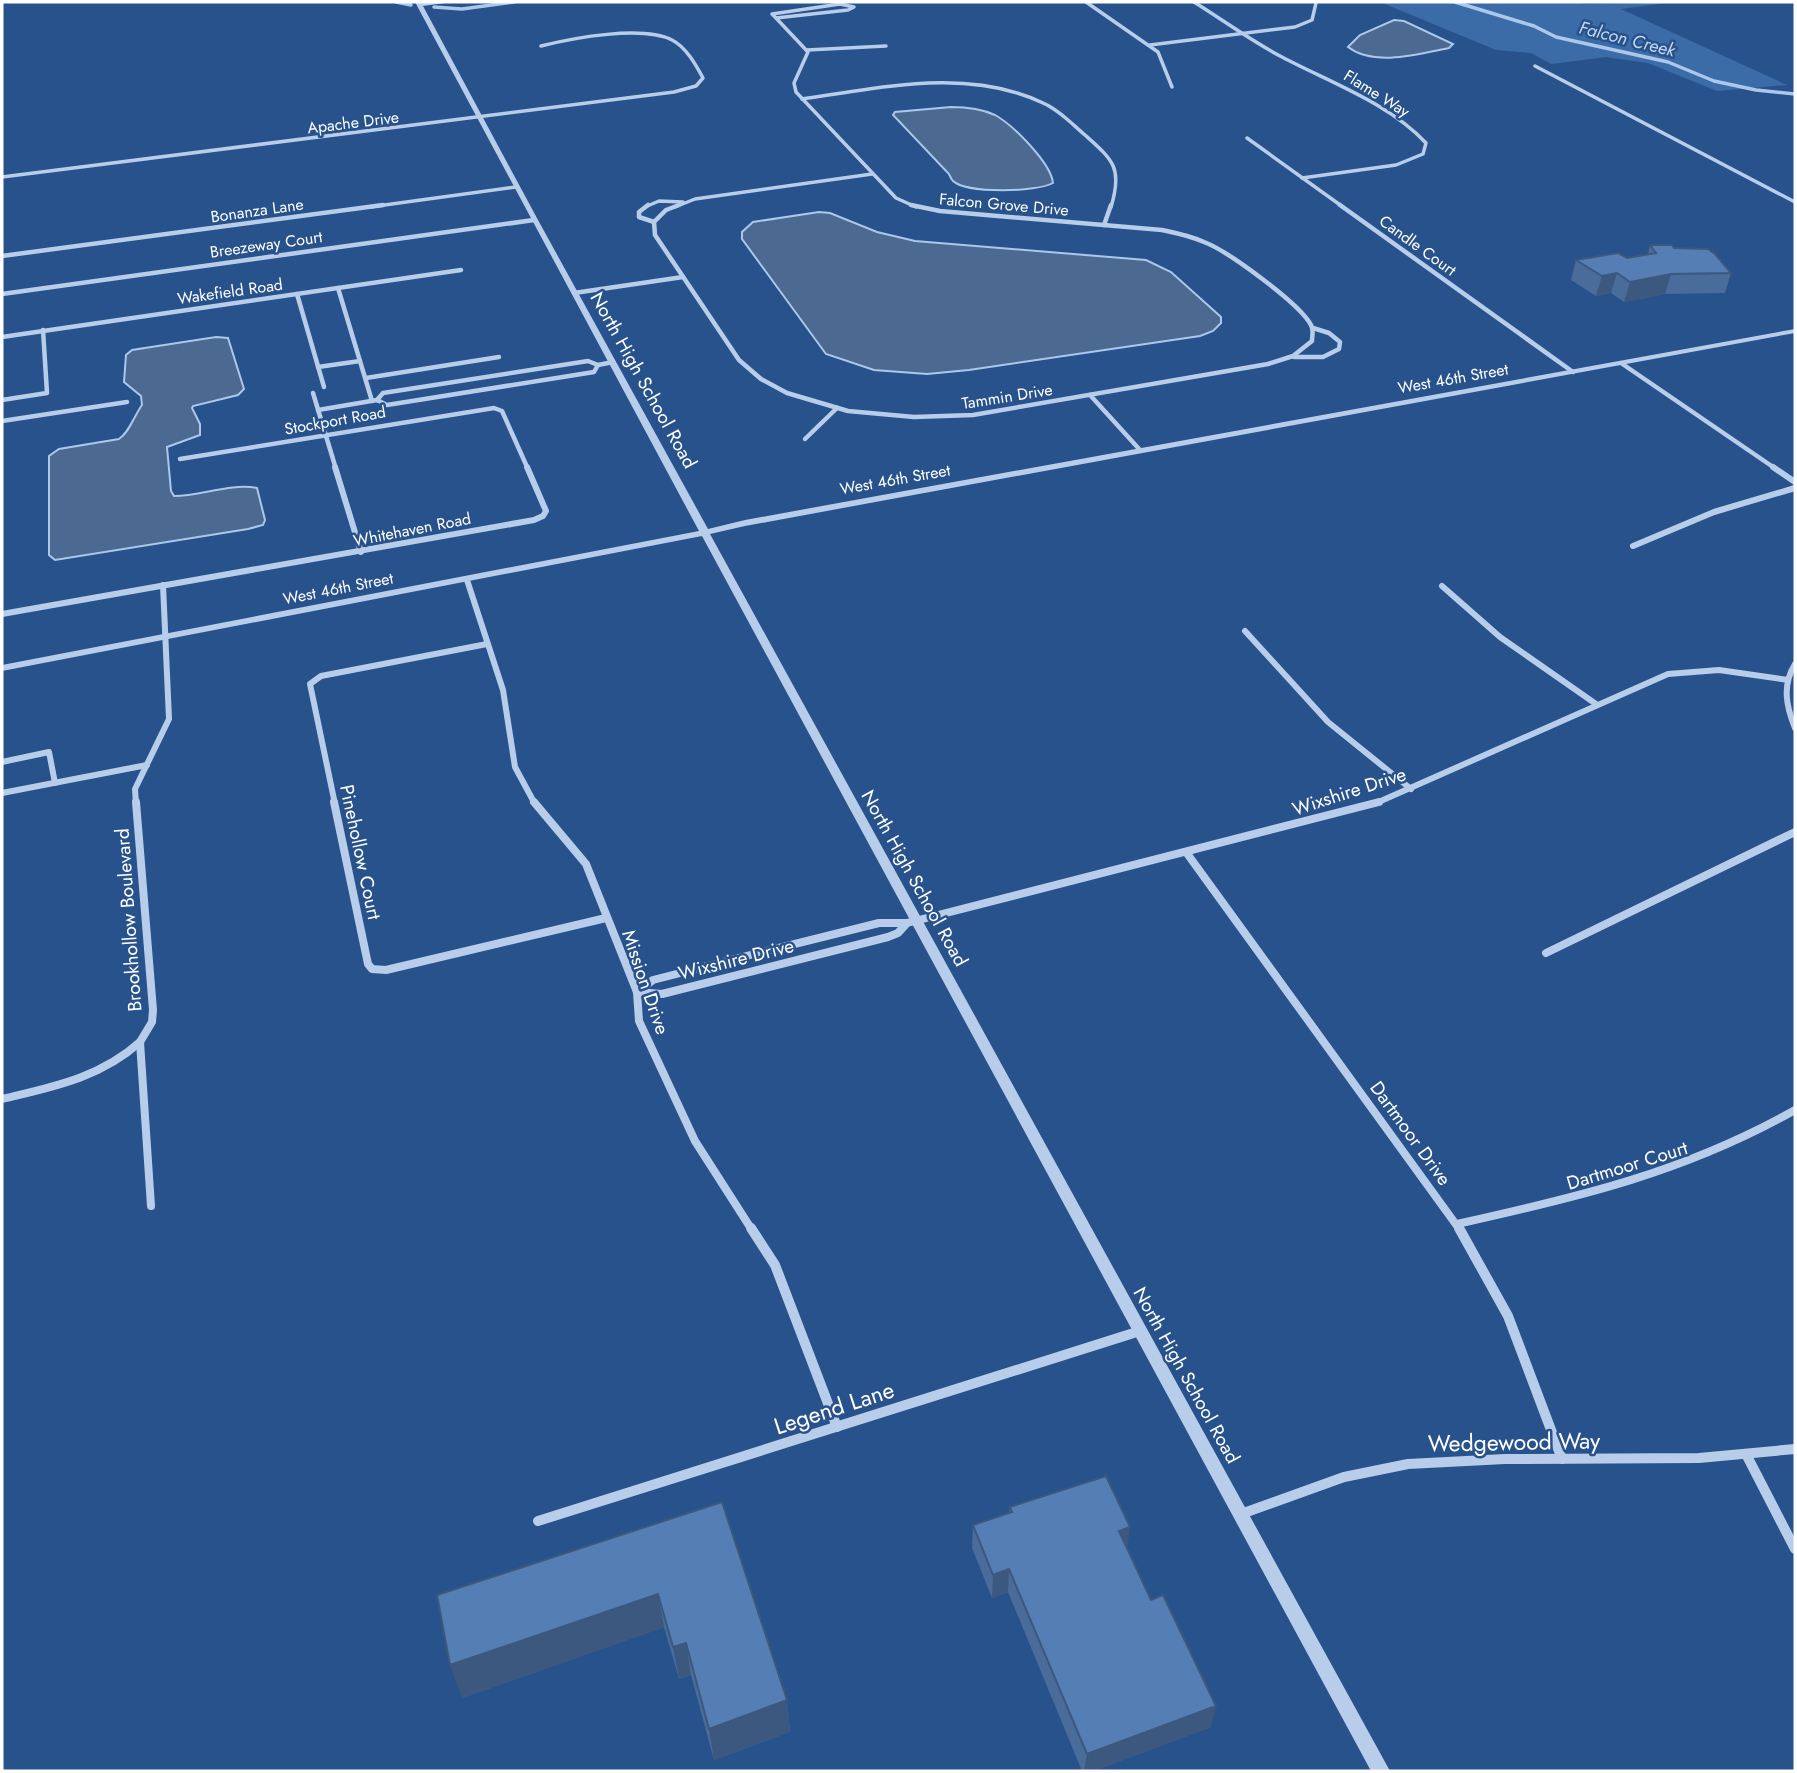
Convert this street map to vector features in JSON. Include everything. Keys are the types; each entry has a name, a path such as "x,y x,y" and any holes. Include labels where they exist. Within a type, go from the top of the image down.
{"street":[{"path":"419,3 450,2"},
{"path":"1086,2 1150,45 1163,57 1172,87"},
{"name":"Flame Way","path":"1194,2 1283,58 1339,84 1418,133 1427,145 1419,157 1404,163 1303,178"},
{"name":"North High School Road","path":"419,3 912,922 1141,1331 1381,1771"},
{"path":"1150,45 1304,24 1317,16 1316,3"},
{"path":"776,19 855,7 840,4 772,14 776,19 807,50 808,56 793,85 802,99 921,84 994,88 1028,96 1050,107 1114,162 1118,170 1119,183 1104,225"},
{"name":"Apache Drive","path":"2,177 678,92 696,86 703,79 675,42 657,35 627,34 541,46"},
{"path":"807,50 886,46"},
{"path":"1535,66 1795,202"},
{"name":"Falcon Grove Drive","path":"802,99 896,198 926,209 1173,232 1215,244 1305,316 1313,328 1336,337 1340,345 1333,355 1317,358 1293,356"},
{"name":"Candle Court","path":"1248,138 1573,372"},
{"path":"654,222 683,202 872,174"},
{"name":"Bonanza Lane","path":"2,256 516,187"},
{"name":"Tammin Drive","path":"683,202 654,203 644,207 638,215 644,221 654,222 654,234 735,355 755,375 773,386 837,408 887,415 948,417 979,414 1268,364 1293,356"},
{"name":"Breezeway Court","path":"2,294 534,220"},
{"name":"Wakefield Road","path":"2,337 461,270"},
{"path":"573,293 683,276"},
{"path":"338,288 375,401"},
{"path":"297,294 324,387"},
{"path":"1293,356 1312,341 1313,328"},
{"path":"2,400 47,393 43,330"},
{"name":"West 46th Street","path":"2,668 1140,450 1795,331"},
{"path":"366,378 499,357"},
{"path":"318,367 360,361"},
{"path":"375,401 383,394 588,361 598,365 613,362"},
{"path":"1621,363 1795,482"},
{"path":"318,410 375,401 387,405 594,372 598,365"},
{"path":"489,377 493,387"},
{"path":"313,393 361,552"},
{"path":"1090,396 1140,450"},
{"path":"2,421 127,402"},
{"name":"Stockport Road","path":"180,459 494,408"},
{"name":"Whitehaven Road","path":"2,614 534,520 543,516 545,509 502,411 494,408"},
{"path":"805,439 837,408"},
{"path":"1633,546 1714,512 1795,488"},
{"name":"Mission Drive","path":"467,580 503,690 515,767 535,804 586,864 637,992 639,1021 695,1141 775,1265 837,1427"},
{"path":"163,585 166,637"},
{"path":"1442,586 1510,645 1596,704"},
{"path":"1245,631 1328,722 1411,789"},
{"name":"Brookhollow Boulevard","path":"151,1206 140,1042 152,1022 153,1010 135,789 169,719 166,637"},
{"name":"Pinehollow Court","path":"487,644 321,676 310,684 368,964 372,969 386,970 607,918"},
{"path":"1795,664 1788,680 1786,701 1795,728"},
{"name":"Wixshire Drive","path":"637,992 653,980 758,953 880,923 912,922 1325,818 1411,789 1650,680 1688,670 1731,671 1788,680"},
{"path":"2,762 49,752 55,783"},
{"path":"2,793 147,765"},
{"path":"1546,953 1795,832"},
{"name":"Dartmoor Drive","path":"1186,852 1457,1224 1508,1316 1562,1459"},
{"name":"Wixshire Drive","path":"637,992 662,994 688,988 888,937 912,922"},
{"path":"2,1099 94,1074 126,1056 140,1042"},
{"name":"Dartmoor Court","path":"1457,1224 1599,1192 1670,1171 1725,1149 1795,1110"},
{"name":"Legend Lane","path":"538,1521 1141,1331"},
{"name":"Wedgewood Way","path":"1241,1514 1325,1483 1396,1465 1434,1461 1747,1456 1795,1449"},
{"path":"1747,1456 1795,1549"}],"shaded area":[{"path":"1380,2 1674,2 1621,9 1787,85 1717,91 1648,63 1606,57 1551,64 1531,53 1496,50"},
{"path":"1394,20 1404,21 1453,44 1449,48 1424,53 1383,58 1359,53 1348,47 1360,35"},
{"path":"951,107 985,111 1003,120 1039,155 1053,183 1033,188 1002,190 961,185 953,181 893,115 895,112"},
{"path":"819,212 830,213 877,232 915,241 1146,260 1171,272 1221,317 1221,323 1213,331 1200,336 969,370 927,374 874,370 826,354 742,239 742,232 753,222"},
{"path":"216,337 228,338 244,389 238,395 193,406 200,424 200,435 167,447 171,491 174,496 236,487 257,488 265,520 263,525 55,560 49,555 49,456 59,449 119,439 126,433 142,405 141,396 124,382 126,355 132,350"}],"building":[{"path":"1650,245 1708,249 1731,273 1671,274 1630,282 1617,273 1602,276 1576,260 1618,253 1627,258 1656,253"},
{"path":"1106,1476 1130,1527 1119,1531 1151,1600 1163,1595 1216,1706 1087,1754 1009,1569 993,1575 973,1525 1012,1512 1010,1507"},
{"path":"722,1502 787,1700 709,1729 686,1643 673,1647 658,1594 450,1665 437,1595"}],"waterway":[{"name":"Falcon Creek","path":"396,2 411,5"},
{"name":"Falcon Creek","path":"434,7 462,9 514,2"},
{"name":"Falcon Creek","path":"1455,2 1534,26 1556,37 1668,62 1714,81 1756,90 1795,94"}]}
